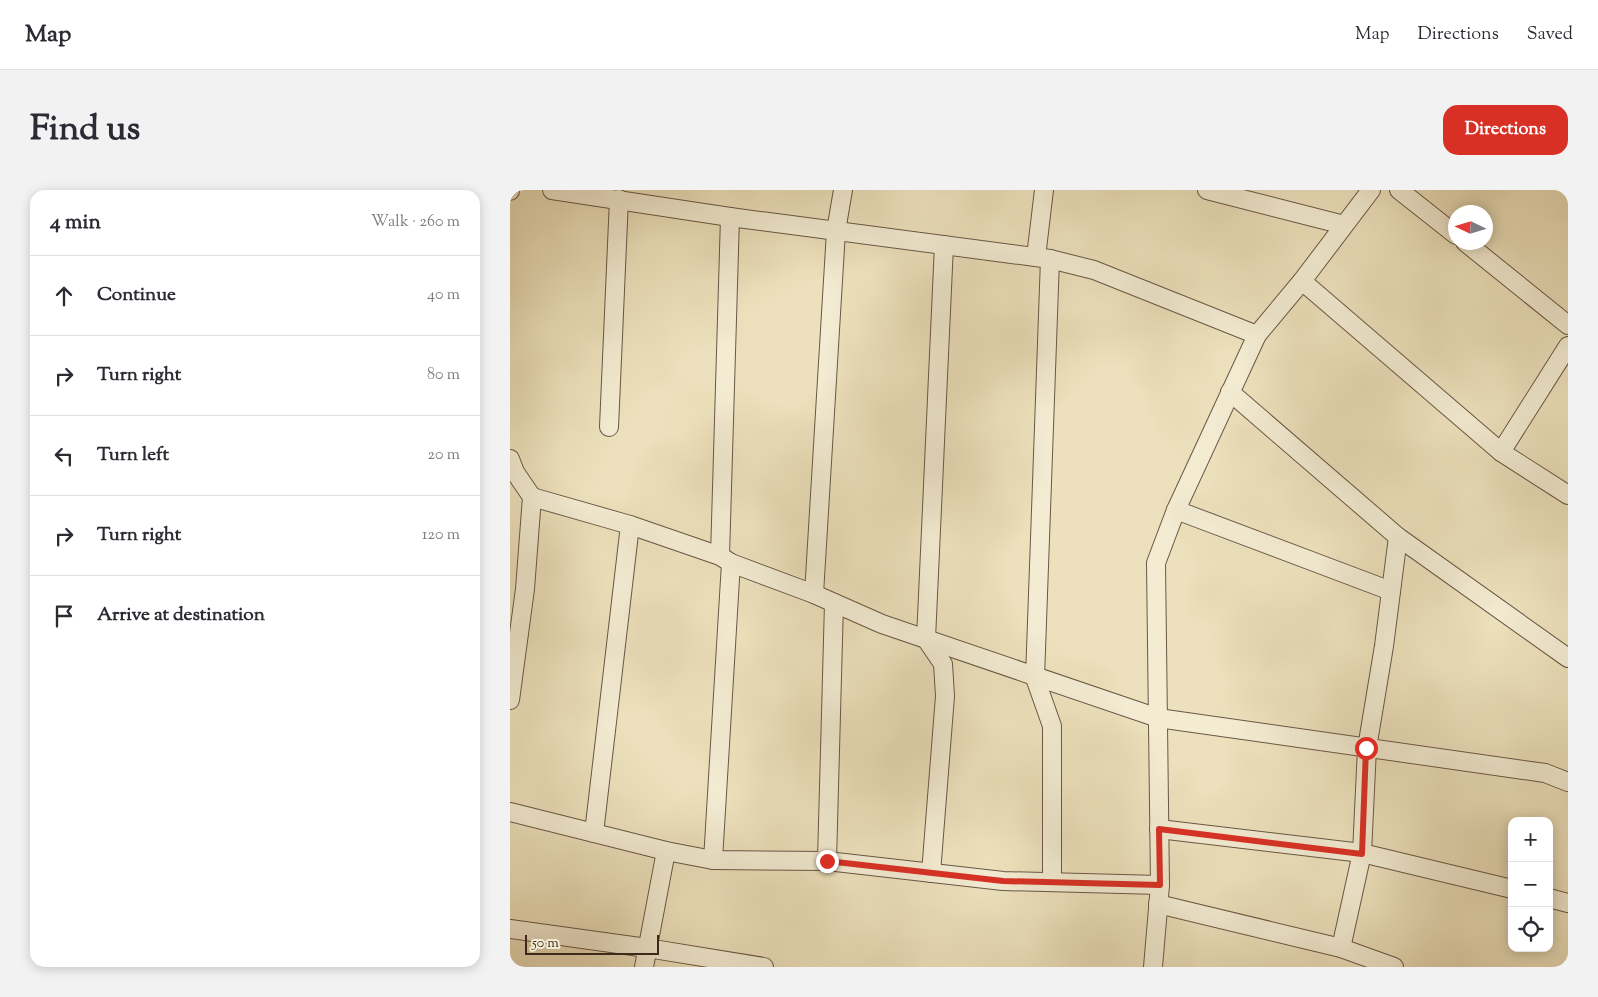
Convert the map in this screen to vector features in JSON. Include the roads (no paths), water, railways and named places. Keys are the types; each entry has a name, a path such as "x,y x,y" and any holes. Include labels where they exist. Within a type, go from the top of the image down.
{"street":[{"path":"552,190 619,199 651,197 730,217 1043,258 1094,270 1257,335"},
{"path":"814,594 836,231 843,190"},
{"path":"1044,190 1035,678 1052,726 1052,882"},
{"path":"1207,190 1233,193 1344,225"},
{"path":"1153,967 1160,885 1156,563 1176,510 1257,335 1302,281 1371,190"},
{"path":"1399,190 1448,229"},
{"path":"609,427 619,199"},
{"path":"713,860 725,560 730,217"},
{"path":"931,873 945,696 943,664 926,640 944,245"},
{"path":"1475,250 1568,325"},
{"path":"1302,281 1501,452 1568,495"},
{"path":"1501,452 1568,346"},
{"path":"1230,392 1398,537 1568,658"},
{"path":"512,467 532,497 630,525 814,594 882,624 1035,678 1158,718 1545,773 1568,782"},
{"path":"510,700 517,588 532,497"},
{"path":"1176,510 1391,590"},
{"path":"594,833 630,525"},
{"path":"1341,948 1362,854 1366,748 1384,646 1398,537"},
{"path":"827,861 834,603"},
{"path":"510,812 666,851 713,860 827,861 1003,881 1160,885"},
{"path":"1159,829 1362,854 1508,888"},
{"path":"644,967 666,851"},
{"path":"1553,899 1568,903"},
{"path":"1158,904 1341,948 1394,967"},
{"path":"510,929 764,967"}]}
